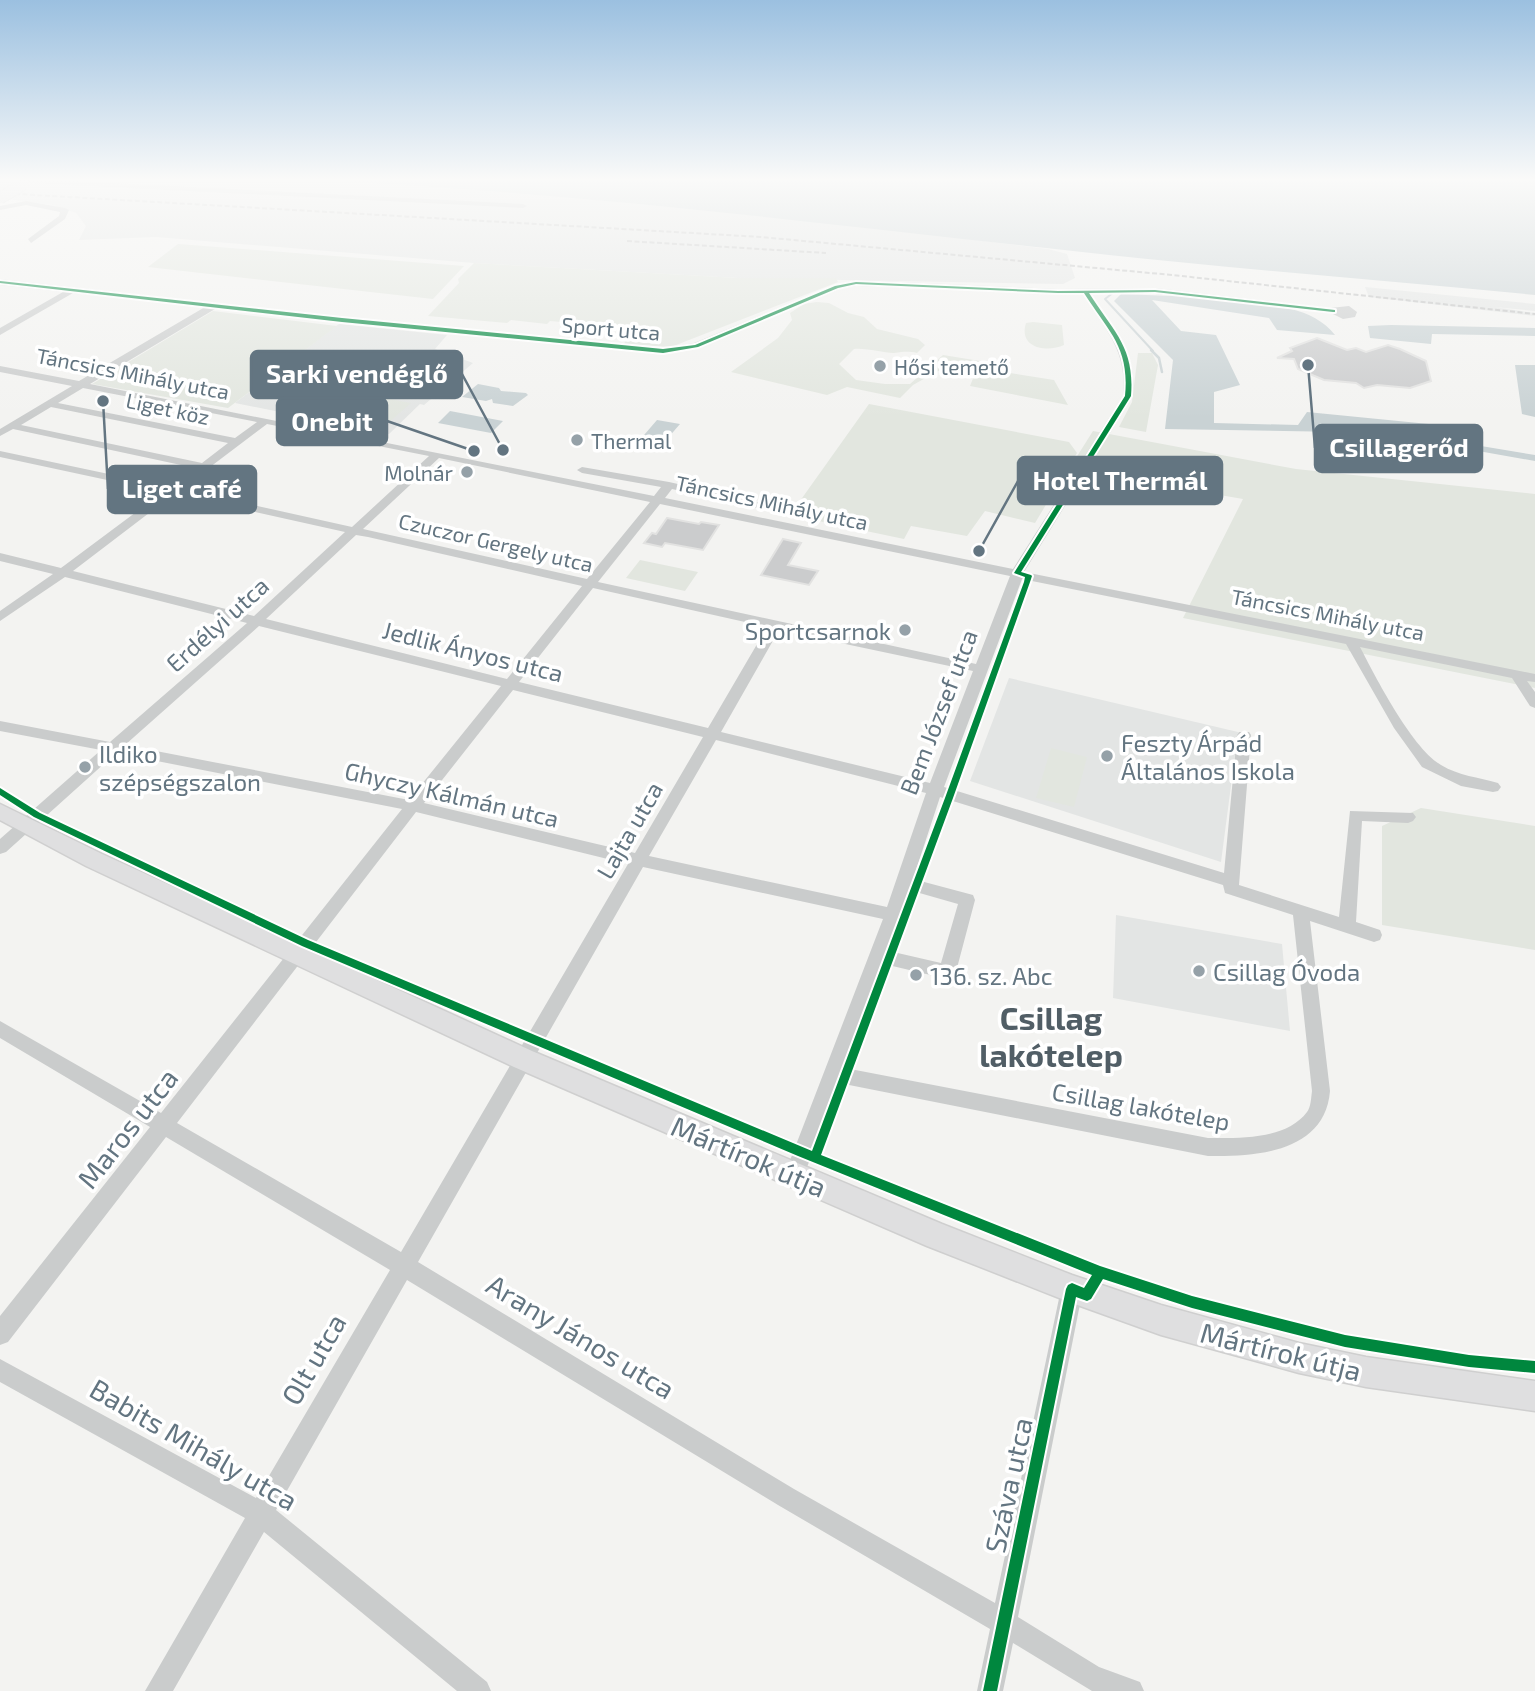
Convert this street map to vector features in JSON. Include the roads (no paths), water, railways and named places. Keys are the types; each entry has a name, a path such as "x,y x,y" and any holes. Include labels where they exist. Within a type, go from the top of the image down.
{"main road":[{"name":"Mártírok útja","path":"0,810 94,860 523,1059 794,1175 1072,1289 1161,1320 1299,1358 1366,1372 1535,1396"}],"street":[{"name":"Sport utca","path":"0,282 672,351 696,346 837,287 856,283 1036,291 1155,290 1333,311"},
{"path":"0,332 72,290"},
{"name":"Bem József utca","path":"794,1175 879,956 935,790 1017,573 1028,551 1128,396 1129,371 1126,353 1085,291"},
{"path":"0,433 215,305"},
{"name":"Táncsics Mihály utca","path":"0,369 437,454 1535,678"},
{"name":"Liget köz","path":"50,404 237,442"},
{"path":"0,617 266,420"},
{"path":"12,426 206,467"},
{"name":"Czuczor Gergely utca","path":"0,454 174,489 352,531 982,669"},
{"name":"Erdélyi utca","path":"0,848 256,621 437,454"},
{"path":"582,470 669,485 788,512"},
{"name":"Maros utca","path":"0,1334 413,806 669,485"},
{"name":"Jedlik Ányos utca","path":"0,557 935,790"},
{"name":"Lajta utca","path":"523,1059 775,625"},
{"path":"1350,639 1419,757 1447,775 1474,785 1493,787"},
{"path":"1516,674 1535,703"},
{"name":"Ghyczy Kálmán utca","path":"0,726 413,806 638,860 892,914"},
{"path":"1244,735 1231,889 1374,935"},
{"path":"935,790 1232,882"},
{"path":"1347,926 1355,815 1408,817"},
{"path":"879,956 943,971 948,968 967,900 902,882"},
{"name":"Csillag lakótelep","path":"833,1074 1208,1147 1236,1148 1271,1142 1303,1128 1314,1118 1320,1103 1321,1091 1301,912"},
{"name":"Arany János utca","path":"0,1029 404,1266 786,1497 1003,1622 1091,1678 1132,1691"},
{"name":"Olt utca","path":"158,1691 523,1059"},
{"name":"Száva utca","path":"990,1691 1072,1289"},
{"name":"Babits Mihály utca","path":"0,1370 260,1513 478,1691"}],"waterway":[{"path":"1114,292 1105,299 1153,351"},
{"path":"1151,350 1159,358 1162,372"}],"railway":[{"path":"1009,260 1535,314"}],"place":[{"name":"Csillagerőd","path":"1308,365"},
{"name":"Hősi temető","path":"880,366"},
{"name":"Liget café","path":"103,401"},
{"name":"Thermal","path":"577,440"},
{"name":"Sarki vendéglő","path":"503,450"},
{"name":"Onebit","path":"474,451"},
{"name":"Molnár","path":"467,472"},
{"name":"Hotel Thermál","path":"979,551"},
{"name":"Sportcsarnok","path":"905,630"},
{"name":"Feszty Árpád Általános Iskola","path":"1107,756"},
{"name":"Ildiko szépségszalon","path":"85,767"},
{"name":"Csillag Óvoda","path":"1199,971"},
{"name":"136. sz. Abc","path":"916,975"}],"district":[{"name":"Csillag lakótelep","path":"1051,1036"}]}
